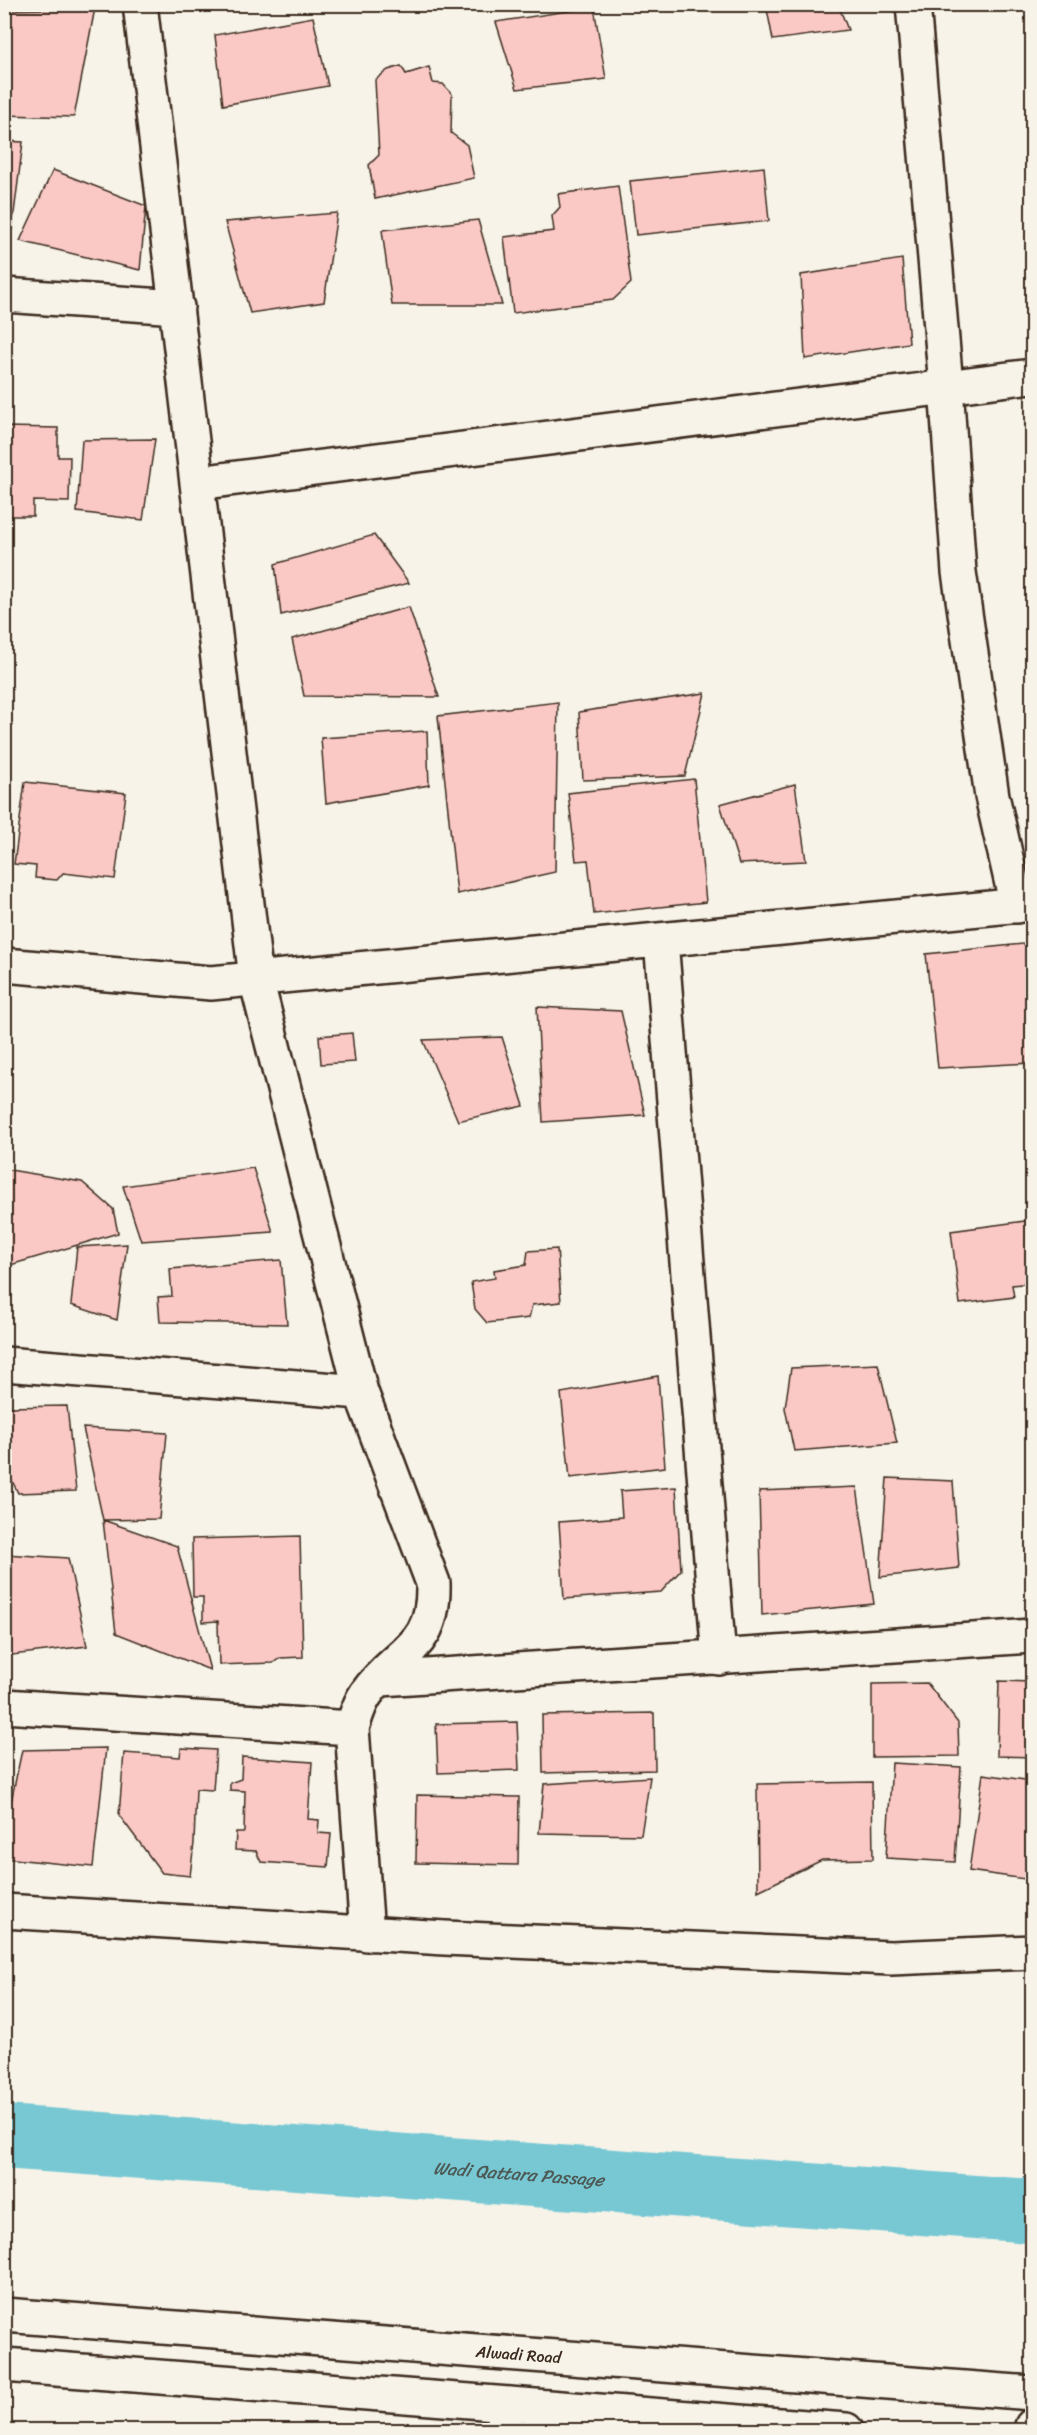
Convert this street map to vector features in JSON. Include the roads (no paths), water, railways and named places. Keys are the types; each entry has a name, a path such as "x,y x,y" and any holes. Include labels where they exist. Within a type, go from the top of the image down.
{"street":[{"path":"140,4 256,979 361,1392 433,1583 430,1618 423,1634 367,1692 357,1709 352,1728 367,1934"},
{"path":"4,965 211,983 1025,905 992,796 960,572 913,4"},
{"path":"4,295 177,307"},
{"path":"198,483 1032,376"},
{"path":"661,940 719,1658"},
{"path":"4,1364 361,1392"},
{"path":"381,1678 719,1658 1032,1636"},
{"path":"4,1706 352,1728"},
{"path":"4,1911 367,1934 891,1958 1032,1952"},
{"name":"Alwadi Road","path":"4,2315 1032,2393"},
{"path":"4,2365 504,2418 846,2430"},
{"path":"1031,2430 1032,2426"}],"waterway":[{"name":"Wadi Qattara Passage","path":"4,2137 1032,2211"}]}
